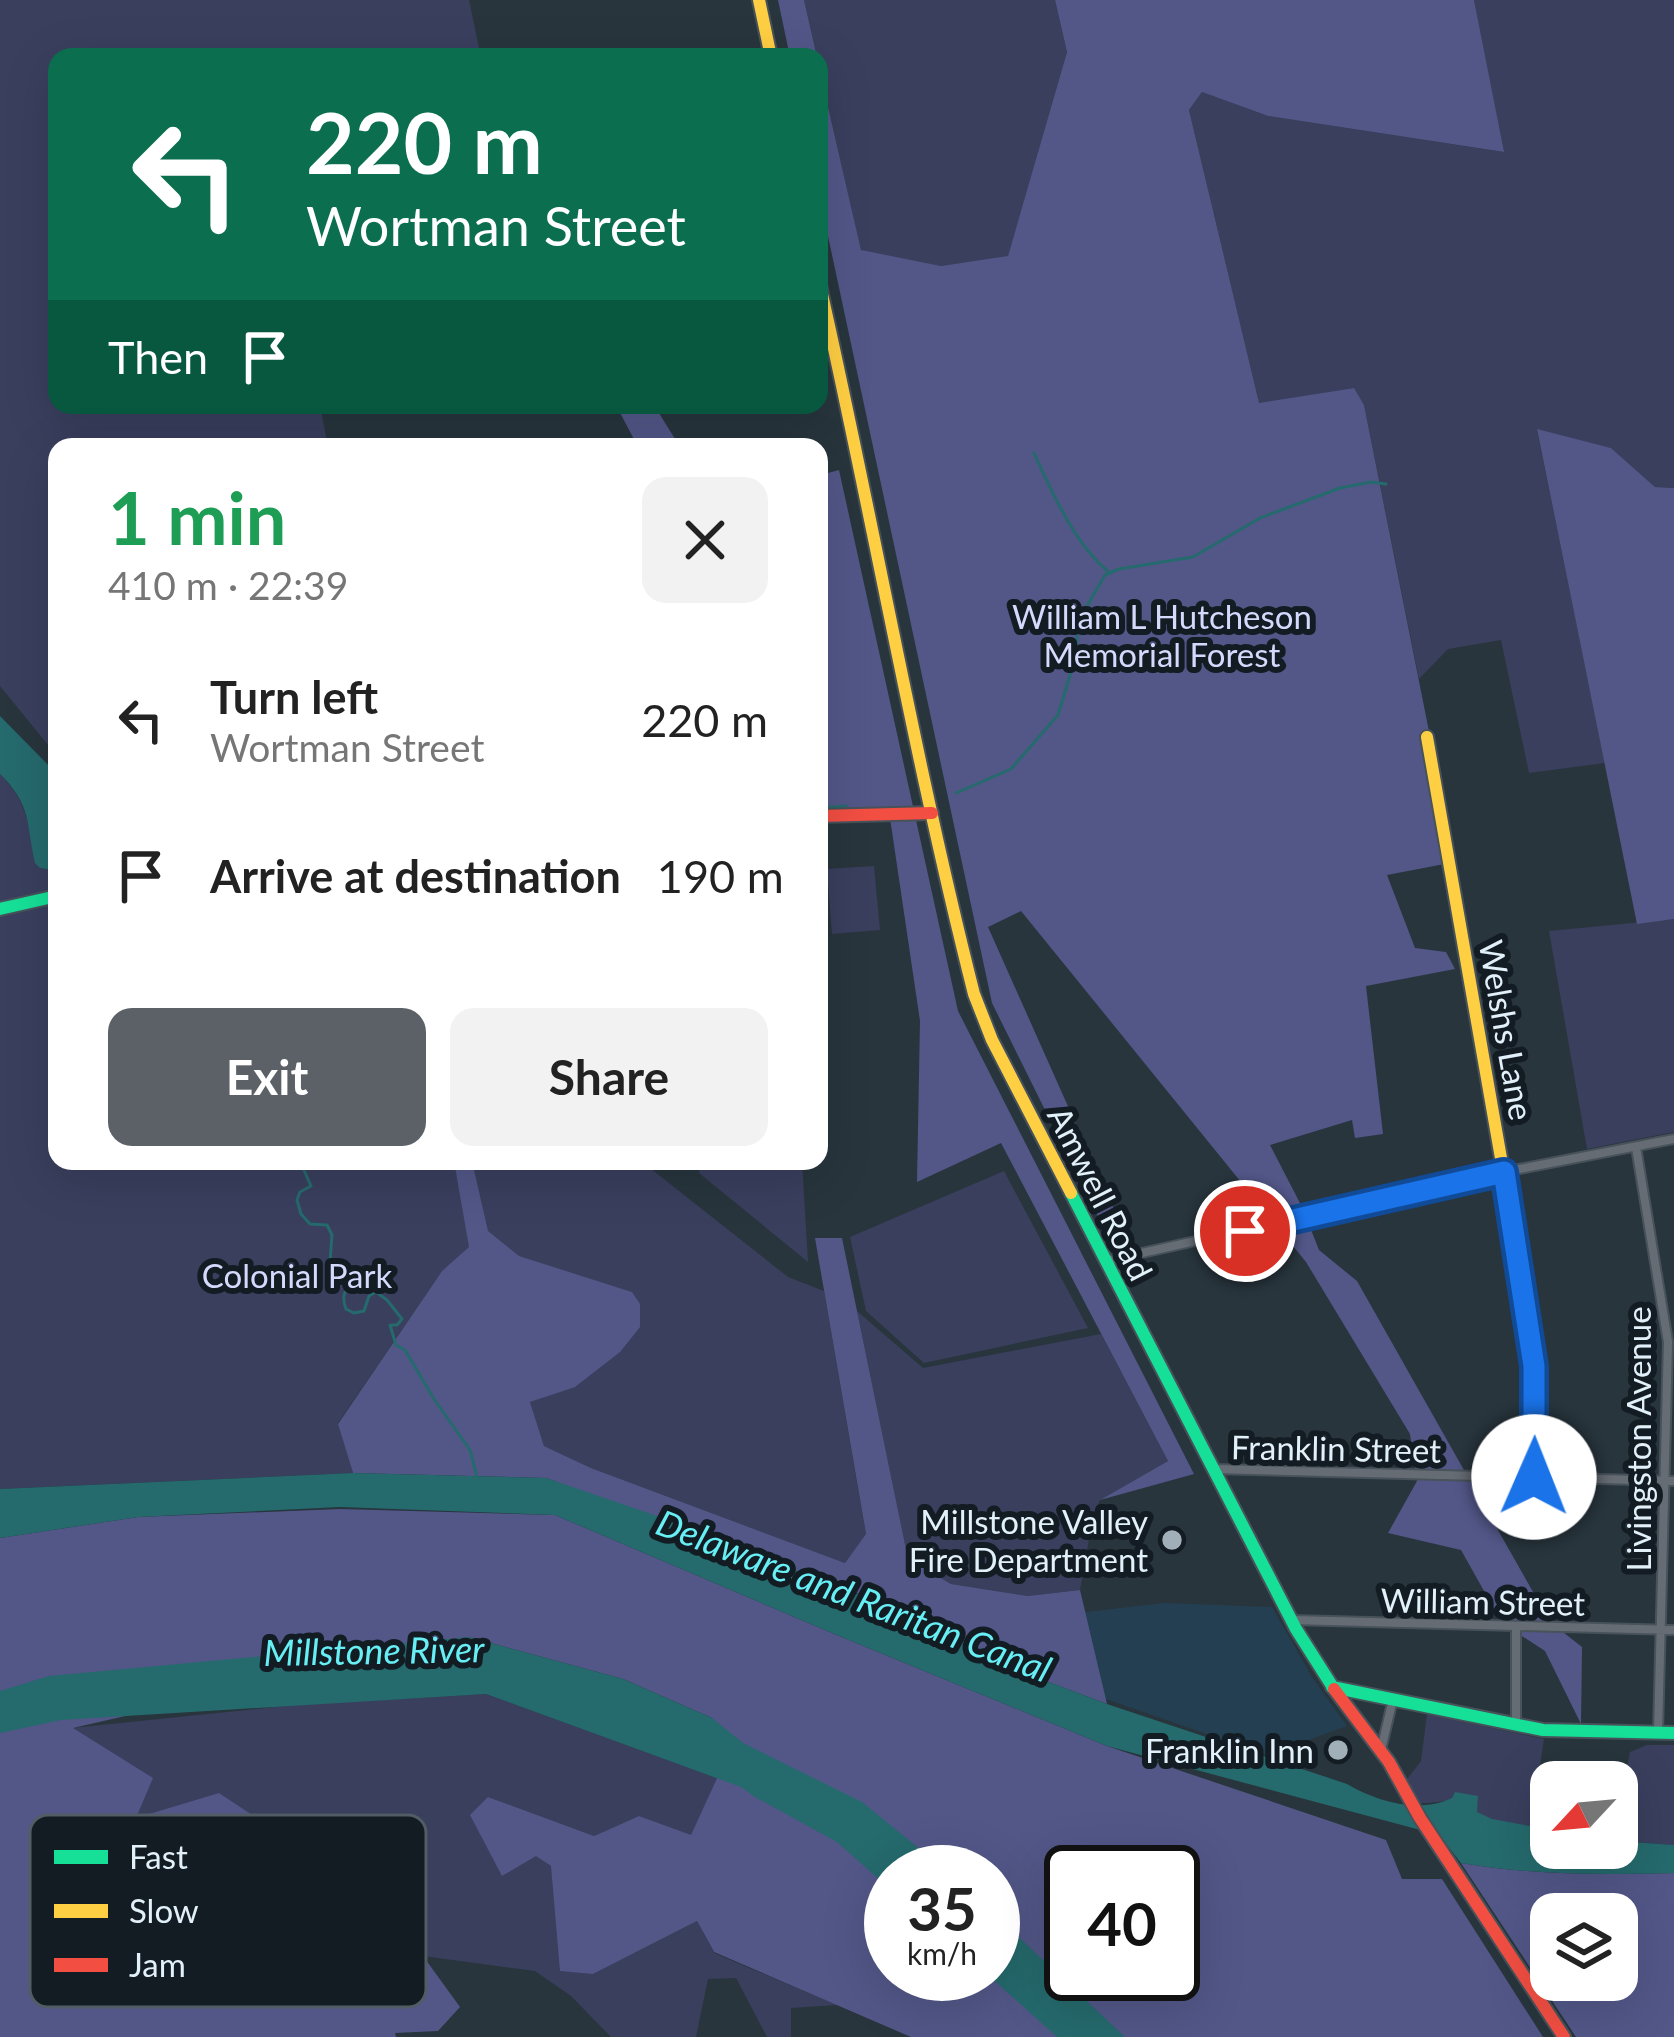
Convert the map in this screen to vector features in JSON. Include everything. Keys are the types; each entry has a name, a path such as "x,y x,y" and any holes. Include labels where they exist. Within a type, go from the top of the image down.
{"main road":[{"path":"759,0 769,48"},
{"name":"Amwell Road","path":"828,320 932,813 982,1016 1291,1620 1332,1687 1381,1750 1413,1807 1564,2037"},
{"name":"Welshs Lane","path":"1426,736 1534,1366 1534,1477"},
{"path":"828,816 932,813"},
{"path":"0,909 48,898"},
{"path":"1332,1687 1543,1730 1674,1733"}],"street":[{"path":"1105,1261 1674,1139"},
{"name":"Livingston Avenue","path":"1636,1147 1667,1327 1670,1481 1658,1732"},
{"name":"Franklin Street","path":"1212,1469 1670,1481"},
{"name":"William Street","path":"1291,1620 1674,1630"},
{"path":"1516,1627 1516,1726"},
{"path":"1381,1750 1393,1699"}],"shaded area":[{"path":"1164,1603 1272,1607 1347,1726 1267,1755 1005,1664 1060,1615"}],"green space":[{"path":"0,0 469,0 479,48 48,48 48,414 322,414 326,438 48,438 48,745 0,686"},
{"path":"778,0 804,0 815,48 788,48"},
{"path":"804,0 1055,0 1067,52 1008,257 941,266 861,251 828,107 828,48 815,48"},
{"name":"William L Hutcheson Memorial Forest","path":"1055,0 1474,0 1504,152 1268,116 1202,92 1189,110 1259,403 1354,388 1364,405 1455,862 1387,875 1415,948 1446,952 1455,969 1366,986 1383,1134 1355,1138 1352,1120 1270,1145 1319,1250 1357,1281 1550,1622 1582,1647 1581,1724 1545,1651 1502,1623 1461,1550 1388,1533 1417,1481 1410,1434 1306,1262 1021,911 988,927 1125,1234 1112,1245 992,1003 828,236 828,107 861,250 941,266 1008,256 1067,52"},
{"path":"1474,0 1674,0 1674,488 1655,487 1611,448 1537,430 1605,763 1529,773 1501,640 1448,649 1419,679 1364,405 1353,388 1259,404 1189,110 1202,92 1268,116 1503,152"},
{"path":"621,414 660,414 674,438 633,438"},
{"path":"1537,429 1611,448 1655,487 1674,488 1674,919 1637,924"},
{"path":"839,470 958,1011 1194,1474 1100,1500 1168,1461 1001,1143 917,1182 920,1021 890,818 828,821 828,473"},
{"name":"Colonial Park","path":"0,774 23,808 40,868 48,869 48,1170 463,1170 480,1251 442,1271 338,1423 353,1473 0,1489"},
{"path":"874,866 880,930 832,934 828,869"},
{"path":"1674,919 1674,1132 1587,1149 1549,931"},
{"path":"456,1170 474,1170 488,1231 519,1256 632,1292 640,1304 640,1327 620,1352 575,1387 530,1402 544,1446 845,1563 866,1534 815,1238 842,1238 908,1559 951,1584 1028,1596 1080,1590 1107,1704 993,1661 940,1624 546,1478 353,1473 338,1424 442,1271 469,1247"},
{"path":"474,1170 652,1170 788,1277 824,1291 866,1535 845,1563 544,1446 530,1402 552,1394 632,1292 518,1256 487,1231"},
{"path":"803,1170 808,1262 699,1173"},
{"path":"1004,1171 1088,1328 924,1363 866,1311 850,1237"},
{"path":"857,1311 923,1368 1101,1334 1168,1461 1100,1500 1080,1590 1028,1596 951,1584 908,1560"},
{"path":"340,1509 555,1515 1107,1746 1386,1840 1402,1879 1442,1879 1543,2037 911,2037 714,1952 697,1921 593,1974 560,1971 551,1866 536,1856 502,1876 470,1815 488,1797 594,1836 639,1816 691,1835 717,1778 712,1718 623,1679 469,1637 73,1728 153,1778 137,1815 30,1815 30,2007 426,2007 426,1960 460,2007 438,2031 395,2033 396,2037 0,2037 0,1538 138,1517"},
{"path":"486,1694 717,1778 691,1836 639,1816 594,1836 488,1797 536,1855 551,1866 593,1974 697,1921 714,1953 837,2005 791,2008 791,2037 767,2037 736,1978 708,1979 696,2037 611,2037 571,1996 535,1971 426,1956 426,1815 133,1815 72,1728 295,1705"},
{"path":"1427,1714 1544,1739 1541,1761 1530,1761 1530,1827 1476,1812 1478,1797 1416,1803 1407,1779 1421,1761"},
{"path":"1647,1745 1674,1745 1674,1845 1638,1842 1638,1761 1628,1761 1630,1752"},
{"path":"219,1793 252,1815 146,1815"},
{"path":"1461,1863 1567,1873 1674,1873 1674,2037 1576,2037 1552,2001 1638,2001 1638,1893 1530,1893 1530,1967"}],"water":[{"path":"0,716 48,765 48,869 35,863 23,806 0,774"},
{"name":"Delaware and Raritan Canal","path":"353,1473 546,1478 698,1530 940,1624 993,1661 1385,1801 1426,1805 1452,1798 1455,1792 1478,1796 1477,1812 1530,1826 1530,1869 1638,1869 1638,1842 1674,1845 1674,1873 1567,1873 1461,1863 1439,1835 1107,1746 555,1515 340,1507 138,1517 0,1538 0,1489"},
{"name":"Millstone River","path":"469,1637 623,1679 712,1718 743,1743 862,1802 915,1845 864,1845 864,1866 837,1842 741,1787 486,1694 61,1720 0,1733 0,1691 49,1676"},
{"path":"1020,1938 1044,1961 1044,2001 1087,2001 1125,2037 1057,2037 1017,2001"}],"waterway":[{"path":"1034,453 1075,533 1109,572"},
{"path":"956,793 1011,769 1058,715 1075,659 1078,629 1105,575 1193,557 1260,518 1340,488 1386,484"},
{"path":"828,807 846,806"},
{"path":"304,1170 311,1186 297,1200 301,1214 310,1224 327,1225 332,1235 330,1262 351,1285 344,1296 346,1309 364,1311 369,1296 376,1292 402,1319 390,1325 396,1345 405,1350 470,1450 477,1477"}],"traffic: fast":[{"path":"0,909 48,898"},
{"path":"1071,1193 1296,1629 1334,1689"},
{"path":"1332,1687 1543,1730 1674,1733"}],"traffic: slow":[{"path":"759,0 769,48"},
{"path":"828,322 974,994 992,1040 1071,1193"},
{"path":"1427,737 1518,1255 1533,1388 1534,1476"}],"traffic: jam":[{"path":"828,816 932,813"},
{"path":"1334,1689 1389,1762 1420,1818 1564,2037"}],"place":[{"name":"Millstone Valley Fire Department","path":"1172,1540"},
{"name":"Franklin Inn","path":"1338,1750"}],"route":[{"path":"1245,1231 1504,1172 1534,1366 1534,1477"}]}
